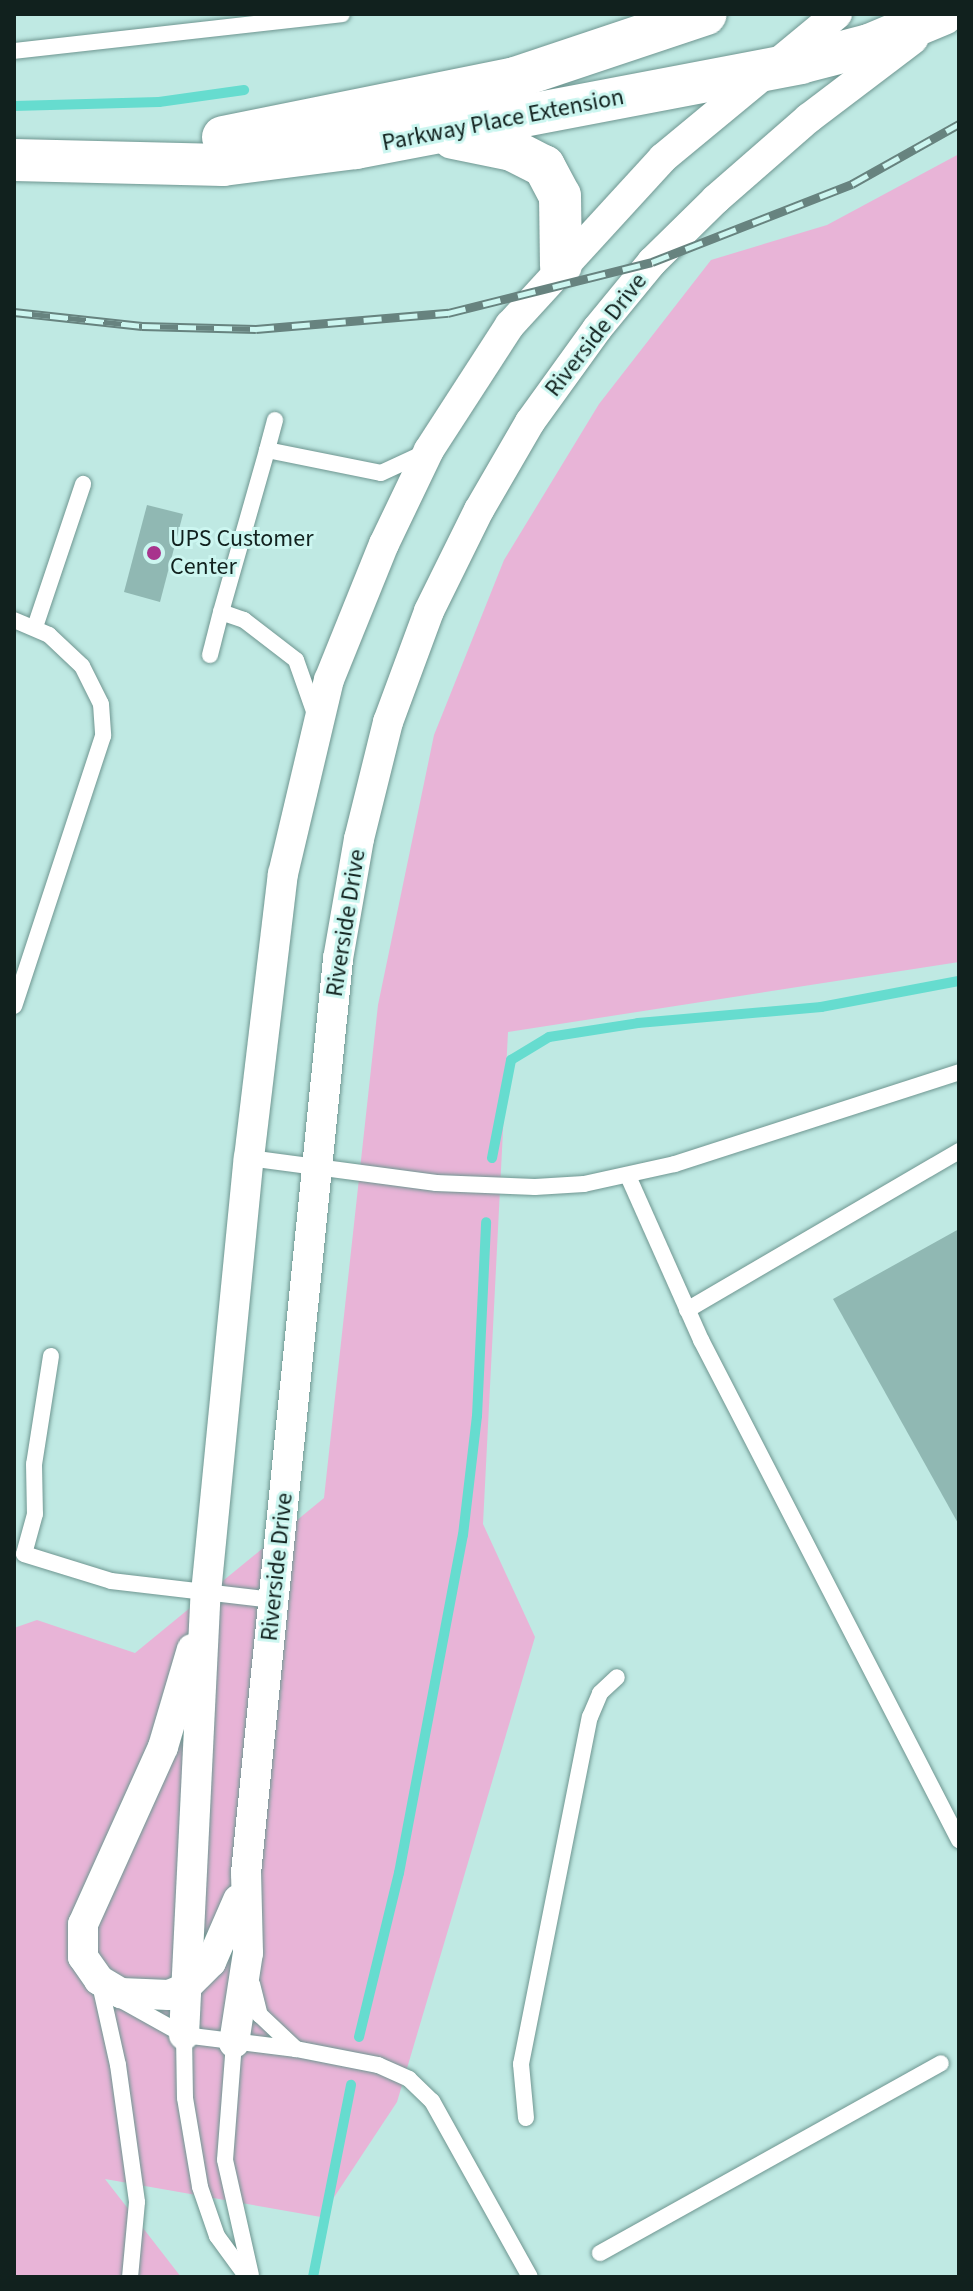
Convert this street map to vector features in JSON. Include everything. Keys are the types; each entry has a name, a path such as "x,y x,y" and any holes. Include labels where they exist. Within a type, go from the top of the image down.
{"main road":[{"name":"Parkway Place Extension","path":"33,160 274,130 461,91 706,14"},
{"name":"Parkway Place Extension","path":"33,160 223,165 432,135 764,70 869,45 945,14"},
{"path":"432,135 512,150 544,166 560,196 561,265"}],"street":[{"path":"184,2035 206,1593 249,1158 281,888 317,720 366,585 429,450 489,353 561,265 663,158 764,70 837,14"},
{"name":"Riverside Drive","path":"234,2043 248,1953 246,1873 338,959 372,781 429,611 479,510 558,381 652,262 769,151 945,14"},
{"path":"206,1593 163,1747 83,1924 83,1957 99,1980 138,1997 156,1998 184,1989 224,1943 246,1873"}],"lane":[{"path":"14,51 342,14"},
{"path":"210,655 275,420"},
{"path":"267,450 381,473 429,450"},
{"path":"35,627 83,484"},
{"path":"221,612 244,620 296,660 317,720"},
{"path":"14,620 35,627 61,644 91,678 101,704 103,736 14,1006"},
{"path":"249,1158 485,1187 548,1187 628,1176 959,1072"},
{"path":"687,1310 959,1151"},
{"path":"628,1176 687,1310 959,1840"},
{"path":"51,1356 34,1464 35,1514 24,1554 111,1581 273,1600"},
{"path":"526,2118 521,2064 590,1717 600,1693 617,1677"},
{"path":"248,1953 260,2015 296,2049"},
{"path":"99,1980 133,2010 184,2035 296,2049 394,2070 422,2090 530,2277"},
{"path":"99,1980 118,2065 137,2202 130,2277"},
{"path":"184,2035 185,2098 200,2187 217,2236 249,2277"},
{"path":"234,2043 225,2160 249,2277"},
{"path":"600,2253 941,2063"}],"shaded area":[{"path":"959,154 959,962 508,1032 483,1524 535,1637 397,2102 321,2217 105,2179 181,2277 14,2277 14,1628 37,1620 135,1653 324,1498 378,1005 434,735 504,560 599,404 711,260 827,225"}],"building":[{"name":"UPS Customer Center","path":"147,505 183,514 160,602 124,592"},
{"path":"959,1229 959,1525 833,1299"}],"waterway":[{"path":"14,106 159,102 244,90"},
{"path":"492,1158 511,1060 549,1037 638,1023 821,1007 959,981"},
{"path":"359,2037 399,1873 463,1535 477,1416 486,1222"},
{"path":"313,2277 351,2085"}],"railway":[{"path":"14,312 142,326 256,329 448,313 652,262 852,184 959,124"}],"place":[{"name":"UPS Customer Center","path":"154,553"}]}
